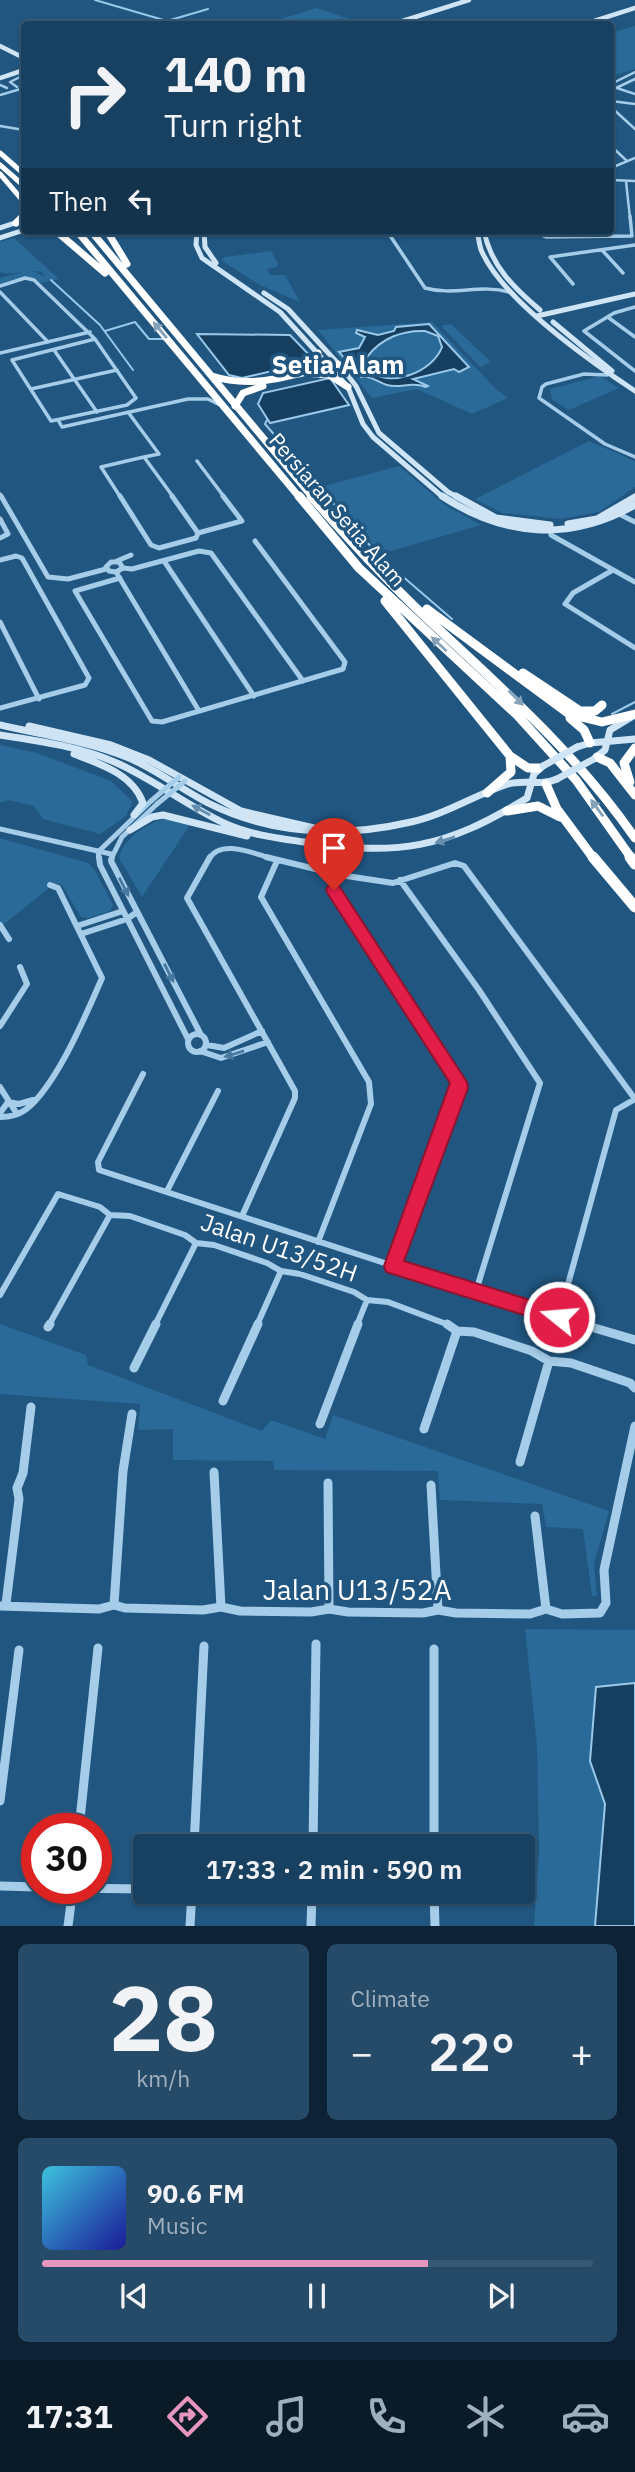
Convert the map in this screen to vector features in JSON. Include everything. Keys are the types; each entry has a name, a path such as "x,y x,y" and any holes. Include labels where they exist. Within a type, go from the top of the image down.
{"highway":[{"path":"0,151 21,163"},
{"path":"0,151 21,171"},
{"path":"0,165 21,183"},
{"path":"0,174 21,198"},
{"path":"16,223 21,220"},
{"path":"58,235 63,237"},
{"path":"61,235 135,301"},
{"name":"Persiaran Setia Alam","path":"80,235 135,301 359,550 408,601 507,689 578,761 615,806 635,838"},
{"path":"95,235 136,282 142,284 208,368 204,376 238,384 335,367"},
{"path":"110,235 136,282"},
{"path":"311,372 318,363 318,353"},
{"path":"231,407 243,393 311,372 329,375 348,387"},
{"name":"Persiaran Setia Alam","path":"231,407 359,568 537,736 576,780 635,864"},
{"path":"359,550 429,611 569,714 597,723 618,721 635,715"},
{"path":"359,568 510,756 528,768 541,767"},
{"path":"498,661 529,676 580,711 595,711 602,705"},
{"path":"550,700 584,730 590,743"},
{"path":"635,748 624,763 635,795"},
{"path":"487,793 511,772 510,756"},
{"path":"594,759 610,763 635,795"},
{"path":"546,784 547,795 565,820 635,907"},
{"path":"507,811 537,806 546,808 565,820"}],"street":[{"path":"402,21 469,0"},
{"path":"595,21 635,10"},
{"path":"607,21 635,10"},
{"path":"0,46 21,56"},
{"path":"614,81 635,72"},
{"path":"10,90 0,81 21,74"},
{"path":"20,88 10,82 21,75"},
{"path":"616,88 635,79"},
{"path":"614,85 635,94"},
{"path":"0,95 20,88"},
{"path":"614,101 635,104"},
{"path":"614,110 635,129"},
{"path":"0,126 21,130"},
{"path":"614,149 626,161"},
{"path":"614,167 635,158"},
{"path":"614,180 635,181"},
{"path":"541,235 632,236 626,181"},
{"path":"0,228 16,223"},
{"path":"0,238 21,231"},
{"path":"197,235 196,245 202,258 272,305 318,353 356,386 379,433 448,492 486,514 551,525 597,519 635,497"},
{"path":"204,235 205,247 213,257 288,309 335,367 348,387 363,424 373,437 442,496 492,523 550,531 601,524 635,505"},
{"path":"390,235 425,288 453,295 489,289 499,285 499,280"},
{"path":"478,235 482,252 509,292 556,324 608,368 635,385"},
{"path":"484,235 497,266 511,286 594,364 635,391"},
{"path":"573,284 550,257 635,246"},
{"path":"602,250 622,273"},
{"path":"213,257 222,255"},
{"path":"0,286 25,278 32,279 90,332 136,398 127,405 51,421 12,360 95,340"},
{"path":"489,289 509,292"},
{"path":"0,292 48,342"},
{"path":"544,315 635,297"},
{"path":"544,315 559,316 635,297"},
{"path":"635,307 614,313 584,331 635,371"},
{"path":"556,324 559,316"},
{"path":"609,318 635,337"},
{"path":"0,354 90,332"},
{"path":"0,344 7,352"},
{"path":"54,350 97,412"},
{"path":"584,374 594,364"},
{"path":"31,389 117,370"},
{"path":"607,375 584,374 542,387 540,401 606,443 635,457"},
{"path":"188,399 202,391 204,376"},
{"path":"58,420 62,427 188,399 208,399 231,407"},
{"path":"128,412 159,453 101,467 151,545 159,548 187,541 242,521 197,461"},
{"path":"144,457 198,535"},
{"path":"0,494 48,577 68,579 106,569 118,575 199,712"},
{"path":"621,514 635,522"},
{"path":"0,519 8,534 0,538"},
{"path":"550,531 551,535 635,582"},
{"path":"123,568 118,575 75,591 148,718 159,722 340,670 345,662 255,541"},
{"path":"123,568 132,569 205,551 214,556 303,681"},
{"path":"106,569 108,564 131,555"},
{"path":"0,560 16,556 22,558 89,678 85,685 0,708"},
{"path":"164,561 254,695"},
{"path":"117,562 123,565 123,568"},
{"path":"613,570 573,593 565,604 635,648"},
{"path":"0,622 39,699"},
{"path":"0,724 81,742 119,755 150,769 208,803 256,822 302,832 350,831 414,822 440,814 508,783 546,784 594,759 605,750 610,730 635,715"},
{"path":"0,724 45,729 103,742 149,760 216,799 265,818 350,831"},
{"path":"0,735 80,751 117,763 207,814 243,830 338,849"},
{"path":"130,830 152,817 163,815 307,848 373,852 424,846 463,834 507,811 527,798 532,778 541,767 577,747 590,743 635,739"},
{"path":"39,742 125,778 142,796 143,803 134,815 98,852"},
{"path":"134,815 182,779"},
{"path":"154,802 111,854 111,861 207,1045"},
{"path":"0,829 111,854"},
{"path":"242,1216 295,1098 295,1091 187,898 214,850 223,847 340,875 393,883 455,863 467,870 635,1099 616,1110 559,1317"},
{"path":"98,852 100,864 188,1039"},
{"path":"277,861 261,897 369,1082 372,1092 371,1104 318,1242"},
{"path":"340,875 334,890 335,895 459,1082 393,1266"},
{"path":"400,880 479,990 540,1083 476,1291"},
{"path":"0,1115 17,1114 35,1099 64,1054 102,978 58,888 50,885"},
{"path":"77,926 123,911"},
{"path":"82,934 127,919 137,912"},
{"path":"0,925 9,939"},
{"path":"1,1022 27,984 20,967"},
{"path":"175,1015 180,1016 188,1011"},
{"path":"207,1045 224,1048 262,1031"},
{"path":"201,1035 188,1039 188,1049 221,1058 268,1042"},
{"path":"200,1051 207,1045"},
{"path":"143,1074 98,1162 97,1167 103,1171 393,1266 635,1340"},
{"path":"0,1087 17,1114"},
{"path":"167,1191 218,1091"},
{"path":"8,1102 19,1104 35,1099"},
{"path":"0,1115 8,1102"},
{"name":"Jalan U13/52H","path":"0,1295 58,1194 100,1207 110,1215 130,1216 185,1235 196,1243 214,1245 267,1262 281,1271 300,1273 354,1292 367,1300 387,1302 443,1321 457,1331 486,1335 532,1350 549,1361 571,1363 635,1388"},
{"path":"48,1328 110,1215"},
{"path":"134,1368 196,1243"},
{"path":"223,1401 281,1271"},
{"path":"320,1424 367,1300"},
{"path":"424,1429 457,1331"},
{"path":"520,1462 549,1361"},
{"path":"3,1605 31,1406"},
{"path":"114,1605 123,1471 132,1414"},
{"name":"Jalan U13/52A","path":"3,1605 31,1608 99,1609 114,1605 125,1608 190,1610 221,1607 240,1611 311,1612 329,1609 398,1613 438,1610 456,1613 530,1614 546,1609 562,1614 593,1615 604,1608 604,1570 635,1426"},
{"path":"214,1472 221,1607"},
{"path":"328,1483 329,1609"},
{"path":"431,1485 438,1610"},
{"path":"535,1516 546,1609"},
{"path":"313,1834 316,1644"},
{"path":"195,1834 204,1646"},
{"path":"81,1813 98,1648"},
{"path":"434,1649 434,1834"},
{"path":"0,1801 19,1650"},
{"path":"0,1886 21,1887"},
{"path":"112,1889 133,1889"},
{"path":"68,1926 71,1904"},
{"path":"190,1926 191,1904"},
{"path":"311,1926 312,1904"},
{"path":"434,1904 435,1926"}],"shaded area":[{"path":"317,8 355,21 274,21"},
{"path":"635,26 635,69 614,75 614,32"},
{"path":"14,238 59,279 40,283 26,277 0,285 0,278 25,271 9,274 0,272 0,242"},
{"path":"271,251 278,264 277,267 267,269 270,275 285,275 300,302 260,285 221,260 225,257"},
{"path":"432,322 496,389 508,398 472,414 417,389 372,398 318,330"},
{"path":"429,324 469,367 459,372 454,369 413,379 428,386 426,387 392,386 361,377 339,352 359,348 365,337 356,333 357,330 378,335 394,331 396,327","holes":["417,331 438,336 442,347 437,356 420,370 398,378 386,378 367,369 367,357 386,340"]},
{"path":"451,324 491,362 480,367 441,326"},
{"path":"197,334 290,335 315,361 242,378 229,375"},
{"path":"600,376 619,388 569,410 552,400 550,389"},
{"path":"330,378 349,405 270,423 258,404 263,393"},
{"path":"589,441 635,461 635,487 599,512 560,519 502,513 475,499"},
{"path":"399,466 445,505 481,525 381,554 324,486"},
{"path":"0,745 37,753 111,781 133,802 125,817 100,834 43,819 34,806 8,800 0,803"},
{"path":"163,819 190,825 142,897 119,858 130,838"},
{"path":"0,838 88,863 113,905 110,911 88,918 81,917 62,885 50,882 47,890 3,925 0,923"},
{"path":"0,1324 86,1355 88,1365 262,1431 271,1420 325,1439 333,1415 609,1511 594,1564 597,1596 592,1596 583,1529 546,1527 542,1504 440,1500 438,1471 274,1470 273,1461 173,1460 173,1429 138,1430 140,1404 0,1394"},
{"path":"525,1629 635,1630 635,1926 534,1926 539,1850 537,1746"},
{"path":"635,1683 635,1926 595,1926 605,1804 590,1761 596,1687"}],"waterway":[{"path":"95,0 167,21 208,9"},
{"path":"51,280 100,325 133,370"},
{"path":"105,331 135,322 149,339 163,339"},
{"path":"267,420 265,424 379,556 452,619"},
{"path":"612,714 635,702"}],"district":[{"name":"Setia Alam","path":"338,365"}],"route":[{"path":"334,890 459,1082 393,1266 559,1317"}]}
